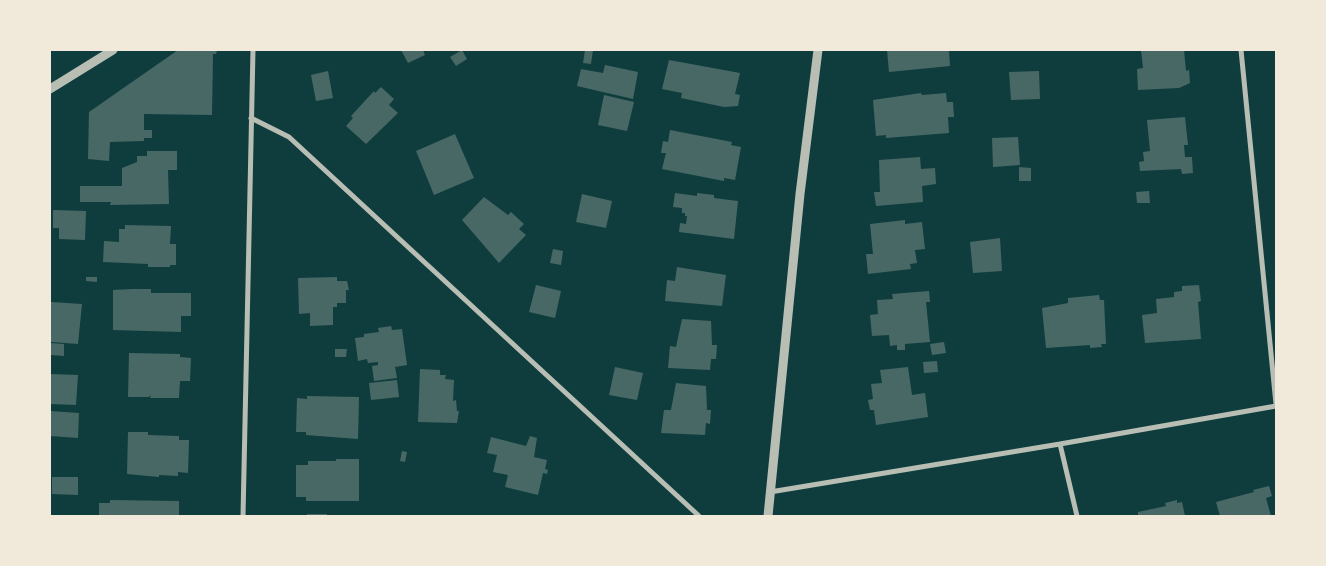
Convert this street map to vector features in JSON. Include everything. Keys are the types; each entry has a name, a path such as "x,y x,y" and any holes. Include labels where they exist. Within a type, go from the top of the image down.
{"street":[{"path":"50,90 113,50"},
{"path":"243,516 253,50"},
{"path":"768,516 800,194 818,50"},
{"path":"770,492 1060,444 1276,405 1242,50"},
{"path":"251,118 289,137 699,516"},
{"path":"1060,444 1077,516"}],"building":[{"path":"178,50 217,50 216,54 213,54 212,115 144,114 144,130 152,130 152,138 144,138 144,141 110,142 109,161 88,159 89,112"},
{"path":"401,50 423,50 425,55 408,63"},
{"path":"462,50 467,59 456,66 450,57"},
{"path":"585,50 593,50 591,64 583,63"},
{"path":"887,50 949,50 950,66 889,72"},
{"path":"1141,50 1184,50 1186,71 1189,70 1190,83 1179,88 1138,90 1137,69 1143,68"},
{"path":"669,60 740,73 735,94 740,95 738,106 724,107 681,98 682,93 662,89"},
{"path":"605,65 638,72 633,99 577,86 581,69 603,73"},
{"path":"328,71 333,98 316,101 311,75"},
{"path":"1039,71 1040,99 1011,100 1009,72"},
{"path":"381,87 394,99 389,105 398,113 366,144 346,126 353,118 351,116 374,91 375,93"},
{"path":"921,93 922,95 946,93 947,102 953,102 954,117 948,117 949,133 886,138 886,135 876,136 873,100"},
{"path":"604,95 634,102 627,131 598,125"},
{"path":"1185,117 1188,145 1184,145 1185,157 1192,157 1193,173 1182,174 1181,169 1140,171 1139,162 1144,161 1143,152 1150,151 1147,120"},
{"path":"670,130 732,142 731,145 741,147 735,180 724,178 724,181 662,169 666,153 661,153 663,141 668,142"},
{"path":"455,134 474,178 434,195 416,151"},
{"path":"1018,137 1020,165 993,167 992,138"},
{"path":"147,151 177,151 177,170 168,170 169,204 110,205 111,202 80,202 80,186 122,186 122,168 137,162 137,156 147,156"},
{"path":"920,157 921,169 935,168 936,184 922,186 923,202 876,206 874,192 880,192 879,160"},
{"path":"1019,167 1031,168 1031,181 1019,181"},
{"path":"1149,191 1150,203 1137,203 1136,192"},
{"path":"675,193 697,196 697,193 714,195 714,198 738,201 734,239 679,232 680,223 686,224 687,216 685,216 685,213 682,213 682,208 673,207"},
{"path":"582,194 612,201 606,228 576,222"},
{"path":"484,197 508,215 511,212 524,224 519,229 526,235 499,263 462,220"},
{"path":"53,210 86,211 85,240 59,239 59,228 53,228"},
{"path":"905,220 905,224 922,222 925,249 915,250 917,263 910,264 911,269 868,274 866,254 873,254 870,224"},
{"path":"125,225 171,226 170,244 176,244 176,265 170,265 170,267 148,267 148,264 103,262 104,241 119,242 119,229 125,229"},
{"path":"1000,238 1002,271 973,273 970,242"},
{"path":"553,249 563,251 561,265 550,263"},
{"path":"677,267 726,275 722,306 665,301 667,280 675,281"},
{"path":"86,277 97,277 97,282 86,281"},
{"path":"337,277 337,281 347,281 349,290 346,290 346,303 337,303 337,307 333,307 333,325 310,326 310,313 299,314 298,278"},
{"path":"536,285 561,291 555,318 529,312"},
{"path":"1199,285 1201,301 1198,302 1201,339 1145,343 1142,315 1157,313 1156,299 1174,297 1174,292 1182,291 1182,286"},
{"path":"151,289 151,293 191,293 191,316 181,316 181,332 113,330 113,290"},
{"path":"929,291 930,302 926,302 930,342 905,344 905,350 897,350 897,345 890,346 889,335 872,336 870,315 878,314 877,300 893,299 892,294"},
{"path":"1099,295 1100,300 1104,300 1106,344 1101,344 1102,347 1090,348 1090,345 1046,348 1042,308 1068,303 1068,298"},
{"path":"51,302 82,304 78,344 51,342"},
{"path":"682,319 711,321 712,345 717,345 716,359 711,359 710,370 668,368 670,346 676,347"},
{"path":"391,326 392,330 402,329 407,365 395,367 397,378 374,381 372,366 378,365 378,362 368,363 367,359 358,361 355,338 364,337 364,334 379,332 378,328"},
{"path":"944,342 946,353 932,355 930,344"},
{"path":"50,343 64,344 64,356 50,355"},
{"path":"335,349 347,349 346,357 335,357"},
{"path":"129,353 180,354 180,357 191,358 190,381 180,381 179,398 150,398 151,395 149,397 128,397"},
{"path":"937,361 938,372 924,373 923,362"},
{"path":"615,367 643,373 637,400 609,395"},
{"path":"908,367 912,395 925,393 928,417 876,425 874,410 870,410 868,400 873,399 871,384 882,383 880,370"},
{"path":"420,369 440,370 440,375 446,375 445,379 454,380 453,401 456,400 457,411 459,411 457,423 418,422"},
{"path":"50,374 78,375 76,405 50,404"},
{"path":"397,380 399,397 371,400 369,383"},
{"path":"676,383 706,386 707,410 711,410 710,424 706,423 705,435 661,433 664,410 671,410"},
{"path":"307,396 359,397 358,439 306,435 306,432 296,432 297,398 307,399"},
{"path":"50,411 79,413 78,438 50,436"},
{"path":"128,432 148,432 148,435 179,436 179,440 189,440 188,473 178,472 178,476 159,475 159,477 127,474"},
{"path":"530,436 537,438 534,457 547,460 545,469 548,470 547,474 543,473 538,495 505,487 508,475 493,472 497,455 487,453 491,437 526,446"},
{"path":"402,451 407,452 405,462 400,461"},
{"path":"336,459 359,459 359,501 306,501 306,497 296,497 296,465 308,465 308,461 336,461"},
{"path":"52,477 78,477 78,495 52,494"},
{"path":"1269,486 1272,496 1266,498 1271,516 1220,516 1216,502"},
{"path":"110,500 179,501 179,516 99,516 99,503 110,503"},
{"path":"1177,500 1177,503 1182,502 1185,516 1138,516 1138,512 1166,506 1165,503"},
{"path":"307,514 327,514 327,516 307,516"}]}
